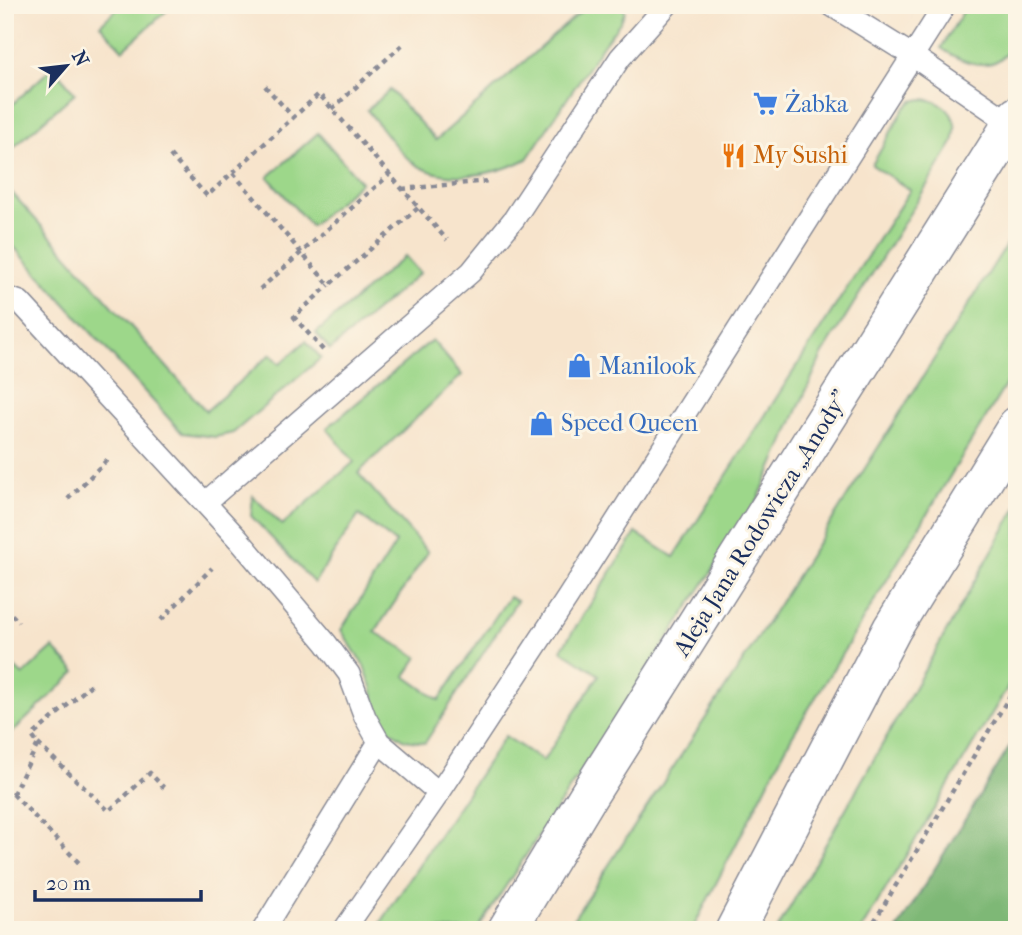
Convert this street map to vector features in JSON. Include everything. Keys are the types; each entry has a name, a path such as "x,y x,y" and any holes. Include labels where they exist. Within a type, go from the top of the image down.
{"main road":[{"name":"Aleja Jana Rodowicza „Anody”","path":"507,930 588,796 1014,120"},
{"path":"735,930 892,629 1017,426"}],"lane":[{"path":"206,502 471,272 514,219 620,58 667,5"},
{"path":"831,5 1014,120"},
{"path":"344,930 439,793 568,597 946,5"},
{"path":"5,297 20,302 206,502 326,643 349,674 365,717 379,742 439,793"},
{"path":"262,930 379,742"}],"path":[{"path":"332,109 403,44"},
{"path":"265,86 293,117"},
{"path":"170,155 207,196 319,94 449,243"},
{"path":"233,173 329,285"},
{"path":"260,289 389,176"},
{"path":"402,189 543,176"},
{"path":"330,359 295,317 418,208"},
{"path":"68,499 108,460"},
{"path":"161,620 239,540"},
{"path":"5,617 9,612 19,622"},
{"path":"93,683 32,736 108,811 150,773 164,788"},
{"path":"869,930 1017,684"},
{"path":"5,801 13,794 38,744"},
{"path":"13,794 82,866"}],"green space":[{"path":"121,5 173,5 123,50 100,25"},
{"path":"588,5 621,5 625,11 621,21 527,159 499,170 468,175 424,169 405,156 367,110 390,90 436,140"},
{"path":"967,5 1017,5 1016,35 1009,51 1001,59 992,63 972,63 941,48"},
{"path":"53,67 75,93 5,155 5,111"},
{"path":"923,99 938,103 951,113 955,126 953,143 822,355 756,504 477,930 376,930 505,736 543,761 599,675 561,650 636,533 674,557 910,190 872,165 904,109 912,101"},
{"path":"318,133 361,182 311,226 268,177"},
{"path":"5,185 206,411 271,354 280,364 306,341 321,358 233,433 215,437 182,433 5,237"},
{"path":"1017,228 1017,366 791,738 692,930 566,930 738,669"},
{"path":"405,256 420,273 330,350 316,333"},
{"path":"432,340 462,375 358,473 428,552 375,632 418,657 405,676 439,700 509,597 517,601 425,743 405,740 378,718 372,687 364,666 341,630 396,543 359,515 314,583 251,516 253,496 282,525 354,462 327,428"},
{"path":"1017,507 1017,672 861,930 777,930"},
{"path":"53,648 76,672 5,739 5,658 23,675"},
{"path":"1017,735 1017,913 1008,930 897,930"}],"place":[{"name":"Żabka","path":"765,104"},
{"name":"My Sushi","path":"733,155"},
{"name":"Manilook","path":"579,366"},
{"name":"Speed Queen","path":"541,423"}]}
